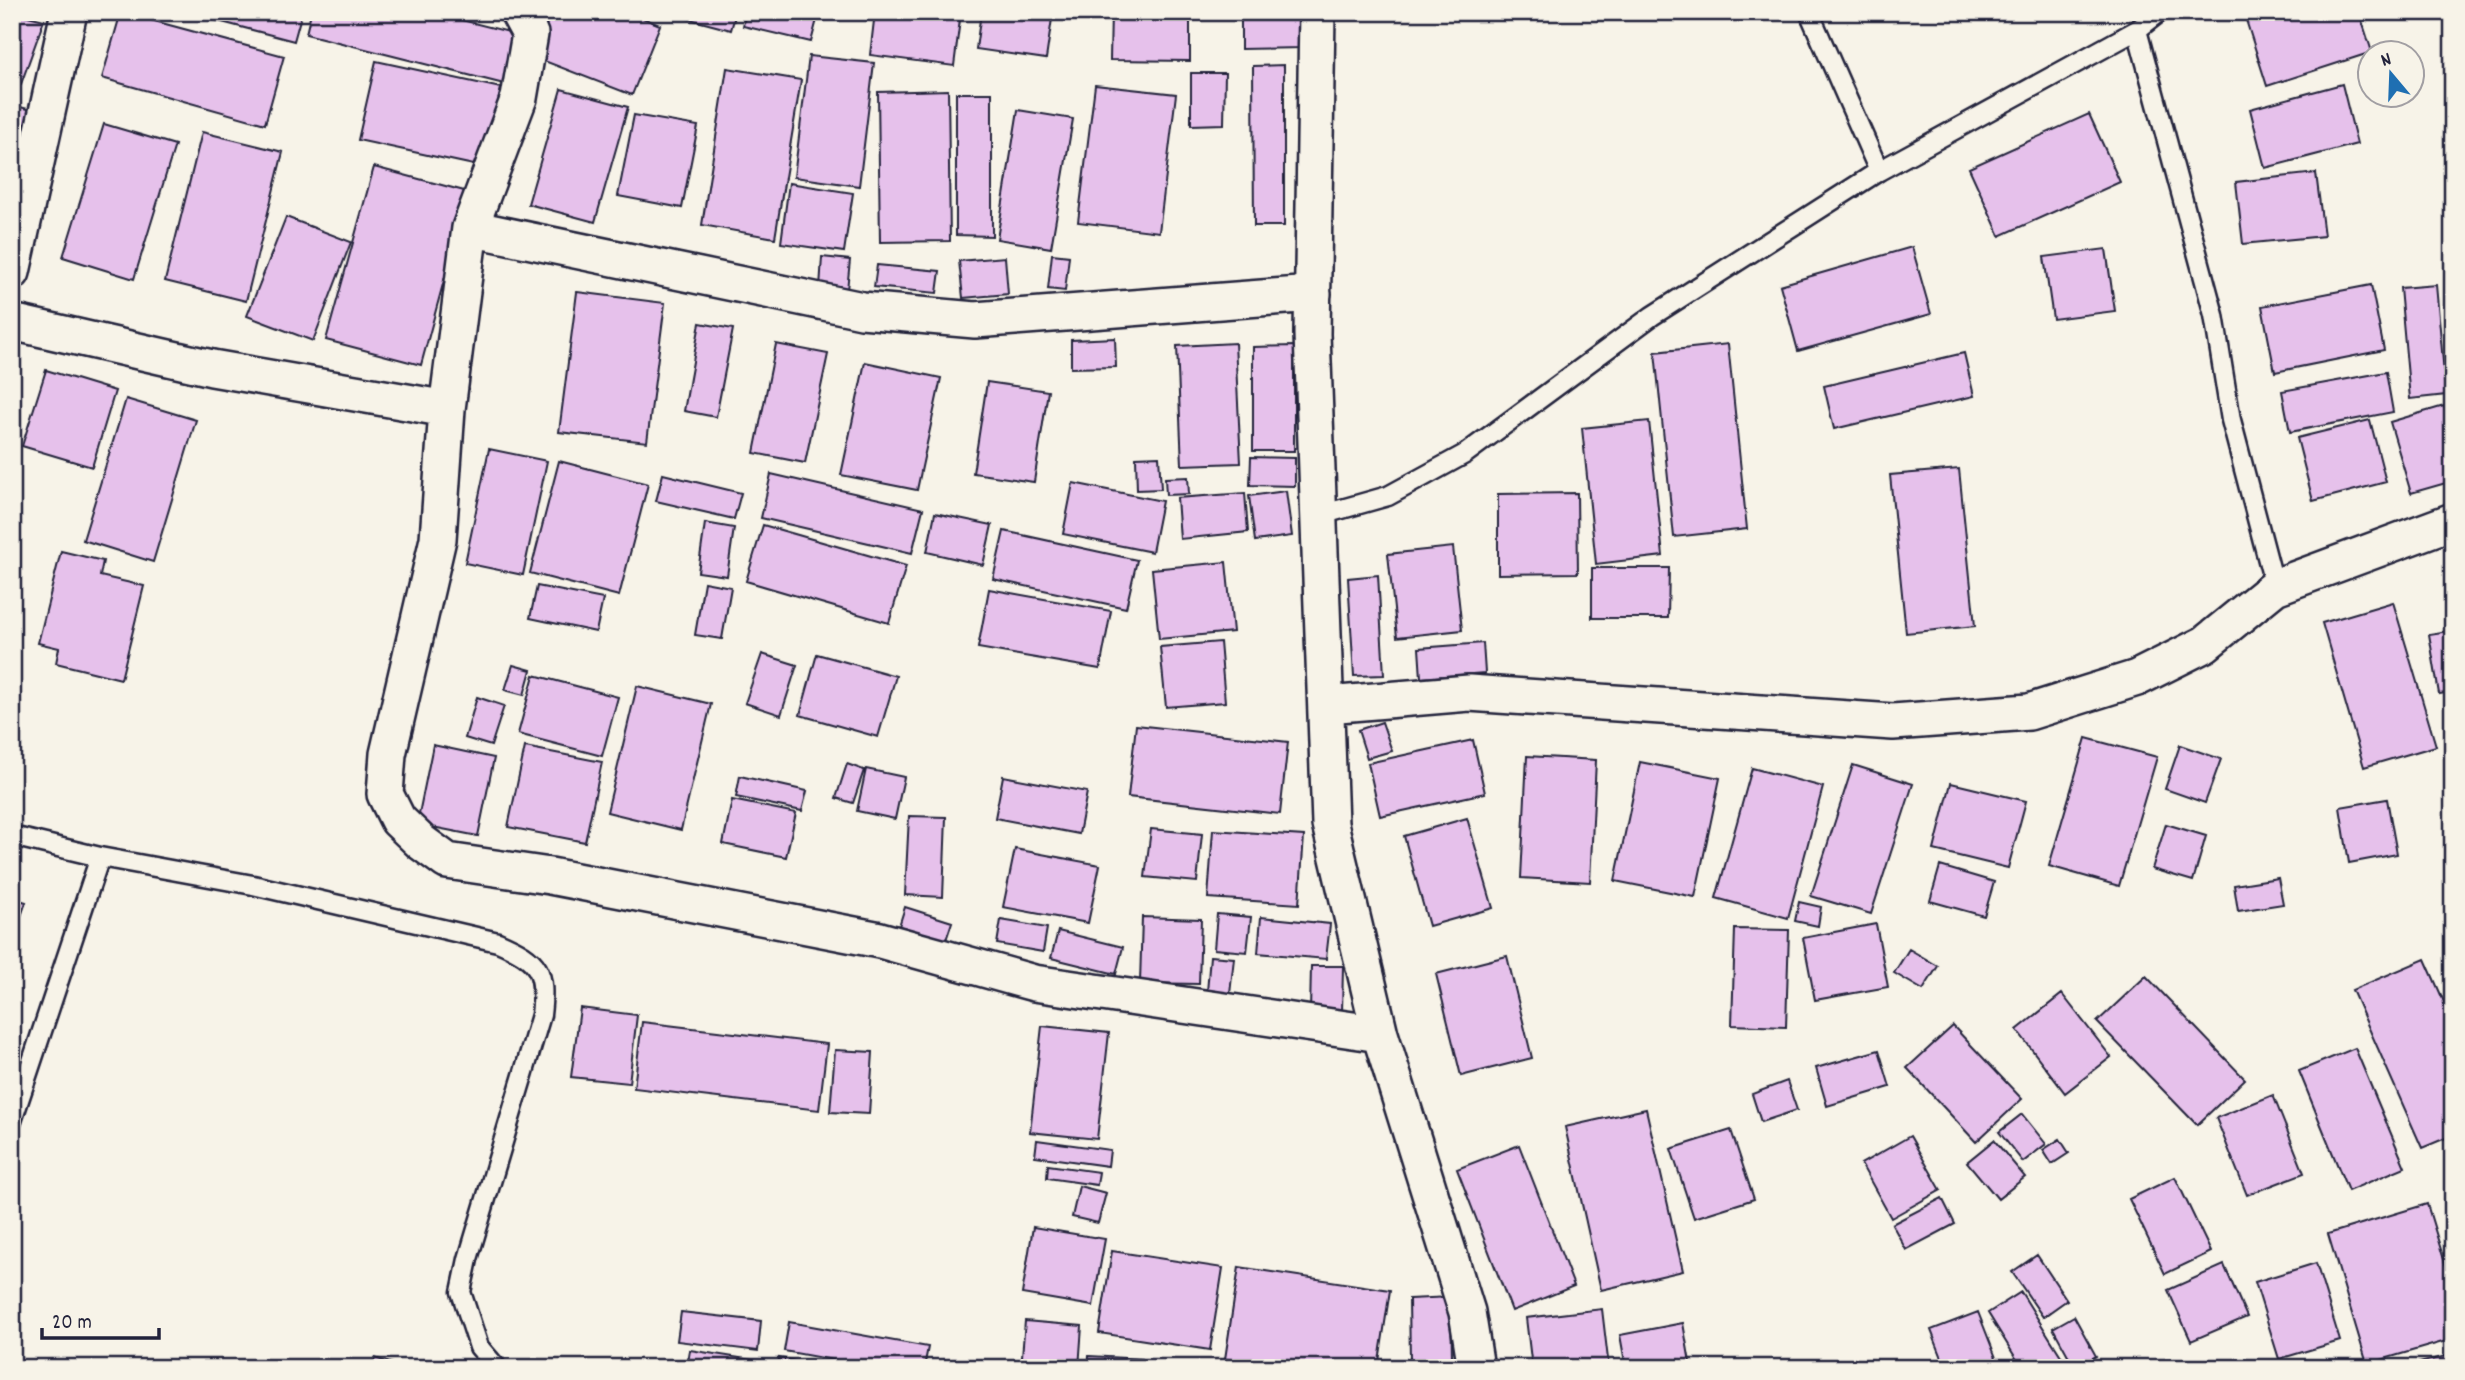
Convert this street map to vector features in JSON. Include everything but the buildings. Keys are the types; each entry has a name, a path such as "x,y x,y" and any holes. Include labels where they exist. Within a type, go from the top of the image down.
{"street":[{"path":"12,272 69,12"},
{"path":"518,12 530,34 519,98 470,228 447,409 438,539 388,754 385,794 398,820 429,849 447,860 550,876 880,940 1034,983 1380,1034"},
{"path":"1317,12 1313,294 1317,516 1330,824 1380,1034 1467,1312 1476,1368"},
{"path":"470,228 862,310 975,320 1313,294"},
{"path":"12,322 212,368 447,409"},
{"path":"1327,705 1469,693 1893,722 2029,712 2137,678 2194,650 2233,624 2275,587 2453,521"}],"lane":[{"path":"1809,12 1880,171"},
{"path":"1317,516 1388,496 1465,454 1652,316 1880,171 2137,30 2160,12"},
{"path":"2137,30 2214,315 2231,420 2275,587"},
{"path":"12,836 100,857 253,885 499,942 526,954 540,971 544,991 541,1015 468,1259 461,1292 479,1347 497,1368"},
{"path":"12,1121 100,857"}]}
